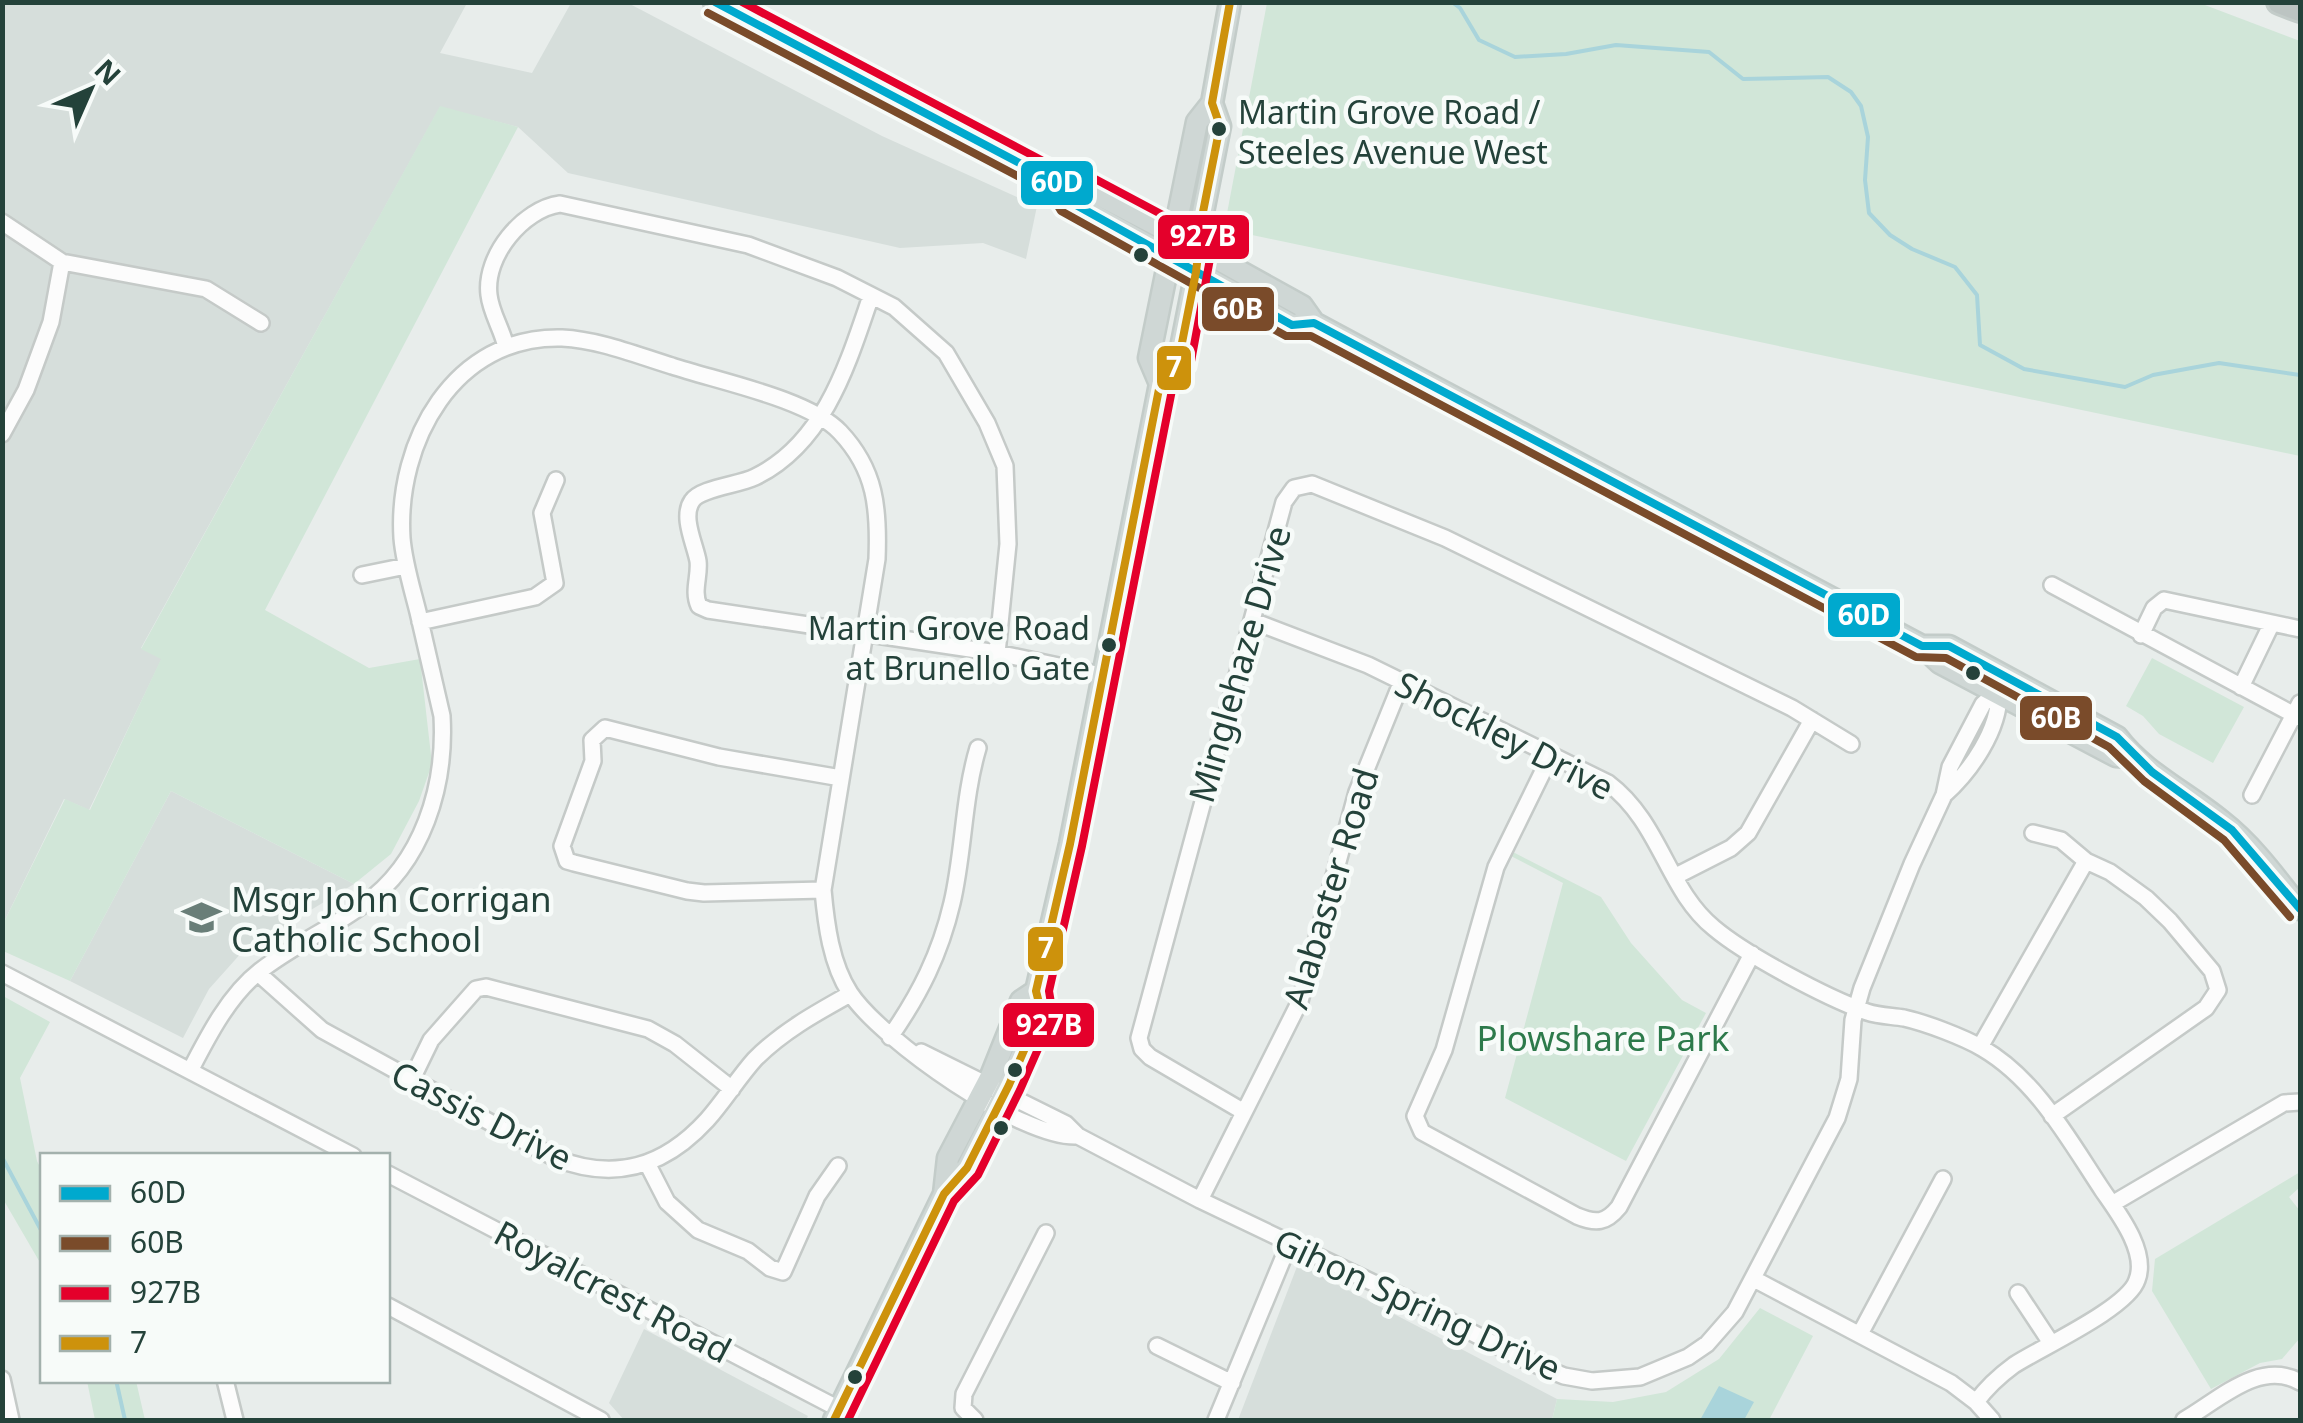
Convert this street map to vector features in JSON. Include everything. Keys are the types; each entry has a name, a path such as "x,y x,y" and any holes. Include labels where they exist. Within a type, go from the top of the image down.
{"highway":[{"path":"2278,2 2300,10"}],"main road":[{"path":"714,2 1059,184 1076,184 1174,235 1302,306 1314,323 1922,646 1940,663 2003,686 2116,756 2132,757 2224,823 2256,854 2300,908"},
{"path":"1160,384 1149,358 1198,122 1212,103 1230,2"},
{"path":"836,1415 944,1194 968,1168 993,1096 1041,1011 1036,991 1064,874 1160,384 1178,363 1196,272 1220,126 1212,103"},
{"path":"1059,184 1067,200 1292,325 1314,323"}],"street":[{"path":"506,347 488,290 494,263 522,222 545,206 560,204 748,245 853,284 894,307 946,353 987,423 1005,466 1008,544 997,654"},
{"path":"2,222 62,262 206,290 261,323"},
{"path":"2,434 26,390 51,322 62,262"},
{"path":"871,296 850,362 821,416 772,467 738,484 700,493 691,502 688,517 698,563 696,600 704,609 865,632 1101,675"},
{"path":"190,1071 224,1013 258,973 370,900 398,871 426,824 438,784 444,743 442,716 402,539 403,497 414,443 441,396 494,352 560,338 595,342 821,416 842,434 872,478 878,524 876,559 822,890 835,958 850,994 782,1034 752,1062 704,1124 648,1165 667,1202 698,1230 748,1251 770,1268 783,1272 817,1196 838,1166"},
{"path":"420,622 535,597 555,583 542,513 556,480"},
{"name":"Minglehaze Drive","path":"1244,1112 1150,1057 1139,1038 1284,502 1294,488 1312,484 1446,538 1812,720 1851,744"},
{"path":"362,575 406,566"},
{"path":"2052,585 2141,636 2298,712 2252,795"},
{"path":"2141,636 2154,608 2164,600 2300,629"},
{"name":"Shockley Drive","path":"1253,620 1402,681 1588,772 1620,792 1650,828 1701,916 1715,930 1752,954 1856,1007 1918,1022 1980,1046 2022,1080 2052,1116 2112,1204 2138,1252 2140,1267 2135,1286 2120,1302 2051,1342"},
{"path":"2241,687 2272,623"},
{"name":"Alabaster Road","path":"1200,1200 1300,1001 1357,792 1402,681"},
{"name":"Gihon Spring Drive","path":"850,994 890,1037 924,1053 1061,1137 1078,1136 1289,1244 1564,1376 1592,1380 1640,1376 1688,1358 1723,1328 1754,1279 1844,1099 1856,1007 1912,864 1944,794 1966,776 1999,712 2003,686"},
{"path":"1676,876 1731,848 1748,833 1812,720"},
{"path":"822,890 704,894 567,861 562,846 593,761 592,740 604,728 718,757 841,778"},
{"path":"890,1037 916,1000 942,944 978,748"},
{"path":"1551,754 1496,867 1444,1050 1416,1116 1422,1132 1577,1216 1604,1221 1618,1206 1752,954"},
{"path":"2033,833 2060,840 2086,861 2110,872 2170,921 2212,972 2218,990 2206,1008 2052,1116"},
{"path":"1980,1046 2086,861"},
{"path":"2,973 347,1153"},
{"name":"Cassis Drive","path":"258,973 322,1030 570,1164 616,1168 648,1165"},
{"path":"411,1081 431,1040 470,996 486,987 648,1029 675,1044 732,1089"},
{"path":"2112,1204 2284,1103 2300,1102"},
{"name":"Royalcrest Road","path":"390,1175 836,1415"},
{"path":"1860,1334 1943,1179"},
{"path":"975,1420 963,1408 964,1394 1046,1232"},
{"path":"1216,1420 1289,1244"},
{"path":"1754,1279 1951,1383 1992,1420"},
{"path":"1976,1402 1997,1378 2051,1342 2018,1293"},
{"path":"390,1307 601,1420"},
{"path":"1157,1346 1232,1383"},
{"path":"2186,1420 2256,1377 2279,1373 2300,1382"},
{"path":"2,1379 11,1420"},
{"path":"227,1383 234,1420"}],"shaded area":[{"path":"3,3 467,3 440,53 532,73 571,3 628,3 882,136 1037,206 1026,259 983,243 900,248 568,173 518,127 440,107 141,648 162,658 89,810 64,799 3,924"},
{"name":"Msgr John Corrigan Catholic School","path":"171,791 354,884 243,951 209,989 183,1038 70,981"},
{"path":"1298,1264 1557,1399 1552,1420 1238,1420"},
{"path":"644,1329 808,1416 806,1420 624,1420 609,1403"}],"green space":[{"path":"2197,2 2300,41 2300,456 1224,229 1267,3"},
{"path":"440,106 518,127 265,610 369,668 420,659 432,764 419,801 391,854 354,884 171,791 70,981 3,951 3,924 65,799 90,810 161,659 141,649"},
{"path":"2152,658 2244,707 2213,763 2159,734 2143,716 2126,706"},
{"name":"Plowshare Park","path":"1511,851 1601,897 1631,943 1682,1000 1706,1013 1626,1161 1505,1098 1563,883 1509,855"},
{"path":"3,996 50,1022 20,1078 40,1167 40,1263 3,1199"},
{"path":"2300,1172 2300,1187 2289,1197 2300,1211 2300,1338 2282,1359 2260,1363 2211,1389 2152,1291 2155,1259"},
{"path":"1760,1308 1813,1336 1769,1420 1552,1420 1557,1399 1613,1402 1666,1392 1719,1359"},
{"path":"87,1383 136,1383 145,1420 95,1420"}],"water":[{"path":"1719,1386 1754,1402 1744,1420 1700,1420"}],"waterway":[{"path":"1452,2 1460,8 1479,40 1515,57 1566,54 1616,45 1709,52 1743,79 1828,77 1851,92 1861,106 1868,137 1865,180 1869,213 1890,235 1912,249 1955,267 1977,295 1980,345 2024,369 2125,387 2153,375 2219,363 2300,375"},
{"path":"2,1157 40,1228"},
{"path":"117,1383 125,1420"}],"transit line":[{"name":"60D","path":"715,2 1059,184 1067,200 1292,325 1314,323 1922,646 1949,646 2117,737 2152,772 2232,830 2300,909"},
{"name":"927B","path":"742,2 1062,171 1082,172 1206,238 1212,248 1190,367 1172,390 1082,846 1049,991 1053,1015 978,1175 954,1201 848,1420"},
{"name":"7","path":"834,1420 944,1194 967,1168 1041,1011 1036,991 1070,844 1160,384 1178,363 1196,272 1220,126 1212,103 1230,2"},
{"name":"60B","path":"708,13 1050,193 1061,211 1286,336 1311,336 1916,657 1946,658 2109,747 2144,781 2224,840 2290,917"}],"place":[{"name":"Martin Grove Road / Steeles Avenue West","path":"1219,129"},
{"name":"Martin Grove Road at Brunello Gate","path":"1109,645"},
{"name":"Msgr John Corrigan Catholic School","path":"201,918"}]}
